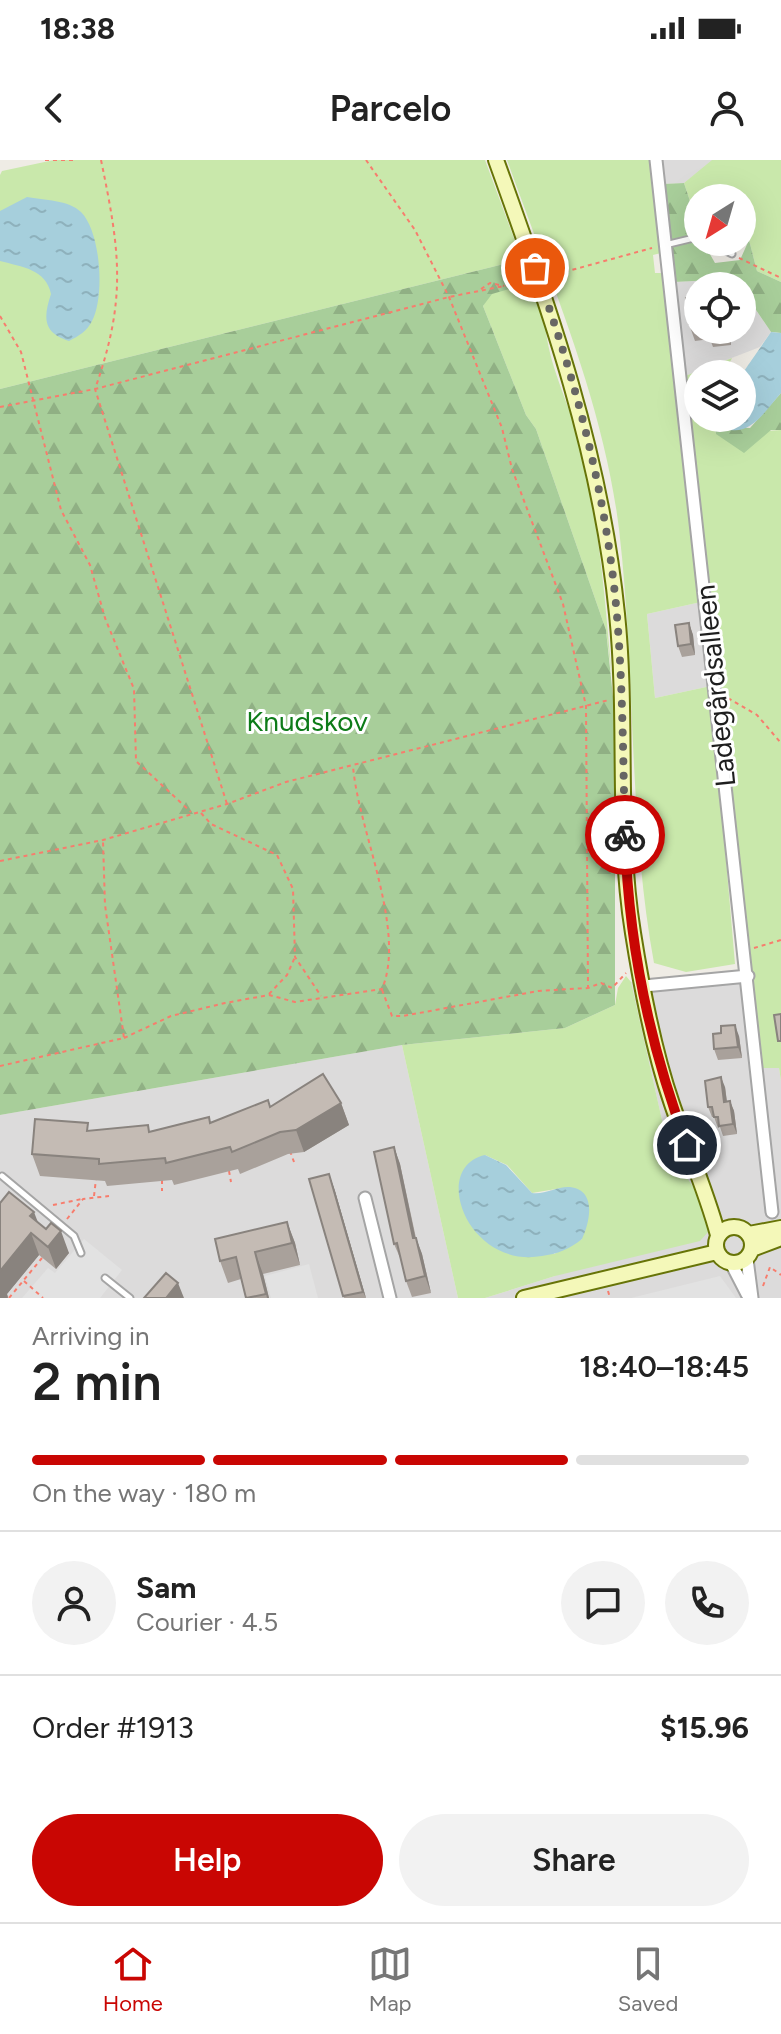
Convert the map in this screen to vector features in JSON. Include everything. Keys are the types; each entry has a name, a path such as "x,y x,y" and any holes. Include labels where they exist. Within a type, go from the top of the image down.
{"street":[{"path":"496,160 554,322 596,474 617,615 626,871 641,969 671,1103 725,1231 717,1252"},
{"name":"Ladegårdsalleen","path":"656,160 772,1212"},
{"path":"644,986 748,976"},
{"path":"365,1198 390,1298"},
{"path":"725,1231 742,1228 749,1247 751,1298"},
{"path":"731,1263 749,1247 781,1228"},
{"path":"749,1247 781,1238"},
{"path":"717,1252 731,1263 751,1298"},
{"path":"524,1298 717,1252"}],"lane":[{"path":"665,245 684,240"},
{"path":"2,1176 74,1236 81,1253"},
{"path":"105,1278 130,1298"}],"path":[{"path":"45,160 74,160"},
{"path":"101,160 116,226 119,287 111,344 95,389 227,804"},
{"path":"366,160 415,230 449,297 502,428 512,469 563,604 586,706 588,988"},
{"path":"557,274 665,245"},
{"path":"736,256 781,278"},
{"path":"0,407 95,389 449,297 525,282"},
{"path":"479,291 490,283 505,286"},
{"path":"0,316 21,352 61,510 90,565 105,618 134,689 136,761 192,813"},
{"path":"716,695 739,702 757,715 781,743"},
{"path":"0,861 103,840 227,804 286,782 621,697"},
{"path":"353,766 356,797 385,909 388,965 382,989 392,1016 467,1006 538,991 588,988 601,983 612,988 622,975 641,969"},
{"path":"200,812 211,824 261,844 277,855 293,889 295,957 287,975 269,995"},
{"path":"103,840 105,905 124,1038"},
{"path":"745,949 781,940"},
{"path":"295,957 321,996"},
{"path":"0,1066 124,1038 171,1016 269,995 295,1002 382,989"},
{"path":"287,1143 294,1162"},
{"path":"227,1162 231,1182"},
{"path":"94,1198 97,1168"},
{"path":"162,1170 162,1191"},
{"path":"43,1211 47,1206 109,1196"},
{"path":"62,1226 83,1199"},
{"path":"9,1298 42,1257"},
{"path":"762,1289 770,1267 781,1275"},
{"path":"23,1280 43,1298"}],"shaded area":[{"path":"660,160 712,162 684,183 663,184"},
{"path":"674,282 684,282 684,344 756,344 756,310 771,332 760,347 726,360 684,360 684,367"},
{"path":"701,602 711,686 655,698 647,614"},
{"path":"752,971 763,1068 779,1068 781,1081 781,1298 485,1298 555,1276 698,1194 677,1163 662,1120 631,982"},
{"path":"402,1045 458,1298 0,1298 0,1115"},
{"path":"84,1239 122,1270 100,1298 22,1298 48,1268 55,1273"},
{"path":"309,1264 318,1298 271,1298 265,1276"},
{"path":"720,1276 736,1298 631,1298"}],"green space":[{"path":"54,160 485,160 545,322 554,368 579,441 596,529 612,679 606,630 536,429 526,415 483,306 508,263 0,389 0,175 2,171"},
{"path":"507,160 652,160 661,253 653,255 655,273 664,273 701,602 647,614 655,698 711,686 735,964 686,972 654,963 640,855 624,583 611,481 588,387"},
{"path":"712,160 781,160 781,282 757,271 753,256 756,256 756,184 684,183"},
{"path":"663,184 684,184 684,256 711,256 715,263 753,256 757,271 781,282 781,333 771,332 756,310 756,272 684,272 684,282 674,282"},
{"name":"Knudskov","path":"508,263 516,287 492,294 483,306 526,415 536,429 606,630 615,716 615,1005 565,1028 402,1045 0,1115 0,389"},
{"path":"781,393 781,430 771,430 744,453 716,434 756,432 756,421"},
{"path":"781,430 781,1081 779,1068 763,1068 691,432 716,434"},
{"path":"626,976 631,982 662,1120 677,1163 698,1194 709,1231 700,1241 555,1276 485,1298 458,1298 402,1045 565,1028 615,1005 618,988","holes":["485,1155 507,1165 532,1193 562,1188 582,1239 554,1254"]}],"water":[{"path":"27,197 56,201 76,208 88,221 93,234 99,265 99,297 88,328 69,341 54,334 47,324 51,294 44,279 32,270 0,261 0,211"},
{"path":"771,332 781,333 781,393 756,421 756,360 752,360"},
{"path":"485,1155 506,1165 532,1193 570,1187 579,1189 588,1200 589,1208 582,1239 553,1254 516,1256 494,1247 477,1233 465,1215 459,1196 460,1178 469,1163"}],"building":[{"path":"689,623 691,644 678,646 675,625"},
{"path":"781,1014 781,1041 778,1041 774,1015"},
{"path":"735,1025 738,1047 714,1049 713,1034 721,1033 721,1026"},
{"path":"323,1074 341,1103 296,1130 280,1132 232,1152 230,1147 166,1163 165,1158 99,1164 99,1159 32,1154 35,1119 88,1123 87,1131 148,1125 149,1132 209,1117 210,1123 268,1100 270,1107"},
{"path":"721,1077 724,1102 730,1101 733,1124 719,1126 718,1117 714,1117 712,1107 708,1107 705,1081"},
{"path":"394,1147 413,1238 416,1238 425,1276 406,1281 397,1243 394,1244 374,1152"},
{"path":"329,1174 363,1292 343,1296 309,1179"},
{"path":"9,1192 34,1212 30,1216 46,1229 51,1223 61,1231 48,1247 31,1233 0,1271 0,1203"},
{"path":"287,1222 292,1243 255,1252 266,1294 246,1298 236,1257 220,1261 215,1239"},
{"path":"166,1273 178,1283 169,1298 144,1298"}],"way so far":[{"path":"535,268 579,403 596,474 608,549 617,615 625,835"}],"route":[{"path":"625,835 633,933 654,1041 671,1103 687,1145"}]}
